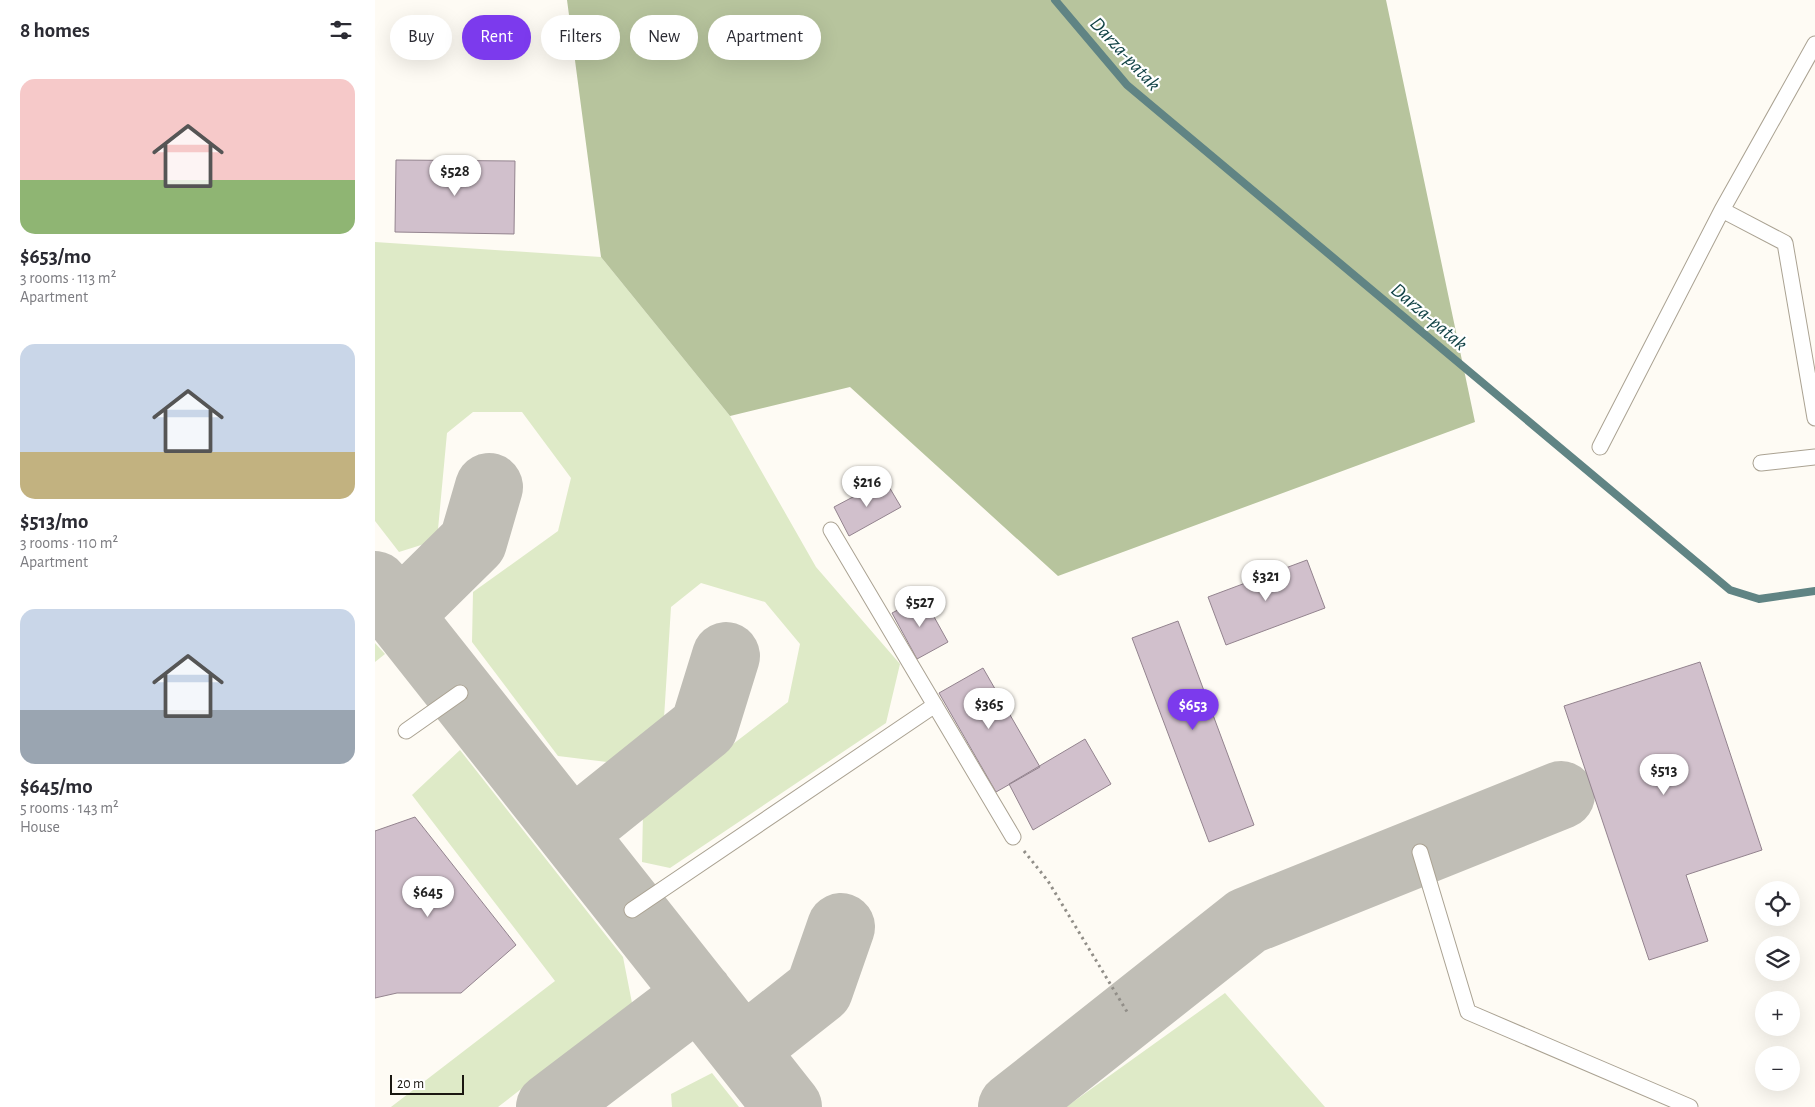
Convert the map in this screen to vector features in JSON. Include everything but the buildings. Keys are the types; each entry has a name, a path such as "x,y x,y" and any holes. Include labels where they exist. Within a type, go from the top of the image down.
{"lane":[{"path":"1600,447 1722,210 1815,44"},
{"path":"1722,210 1785,243 1815,418"},
{"path":"1761,463 1815,457"},
{"path":"831,530 1013,837"},
{"path":"406,730 460,692"},
{"path":"632,910 935,705"},
{"path":"1420,852 1468,1012 1691,1107"}],"path":[{"path":"1013,837 1048,881 1129,1015"}],"green space":[{"path":"567,0 1386,0 1475,422 1058,576 850,387 730,416 601,257 575,60 620,60 620,15 569,15"},
{"path":"375,242 601,257 730,416 816,567 900,664 886,723 670,868 642,862 643,813 788,702 800,644 765,602 701,583 671,607 664,718 607,762 558,756 472,642 473,592 558,531 571,478 522,412 473,412 447,433 437,540 399,552 375,521"},
{"path":"375,643 385,654 375,662"},
{"path":"460,750 623,957 632,1003 498,1107 391,1107 555,981 412,795"},
{"path":"1225,993 1325,1107 1066,1107"},
{"path":"712,1073 739,1107 672,1107 671,1094"},
{"path":"594,1098 605,1107 581,1107"}],"waterway":[{"name":"Darza-patak","path":"1055,0 1127,85 1730,590 1759,599 1815,591"}],"taxiway":[{"path":"399,615 473,542 489,487"},
{"path":"375,585 788,1107"},
{"path":"572,833 704,727 726,656"},
{"path":"1012,1107 1247,921 1561,795"},
{"path":"743,1050 819,990 841,927"},
{"path":"550,1107 699,994"}]}
